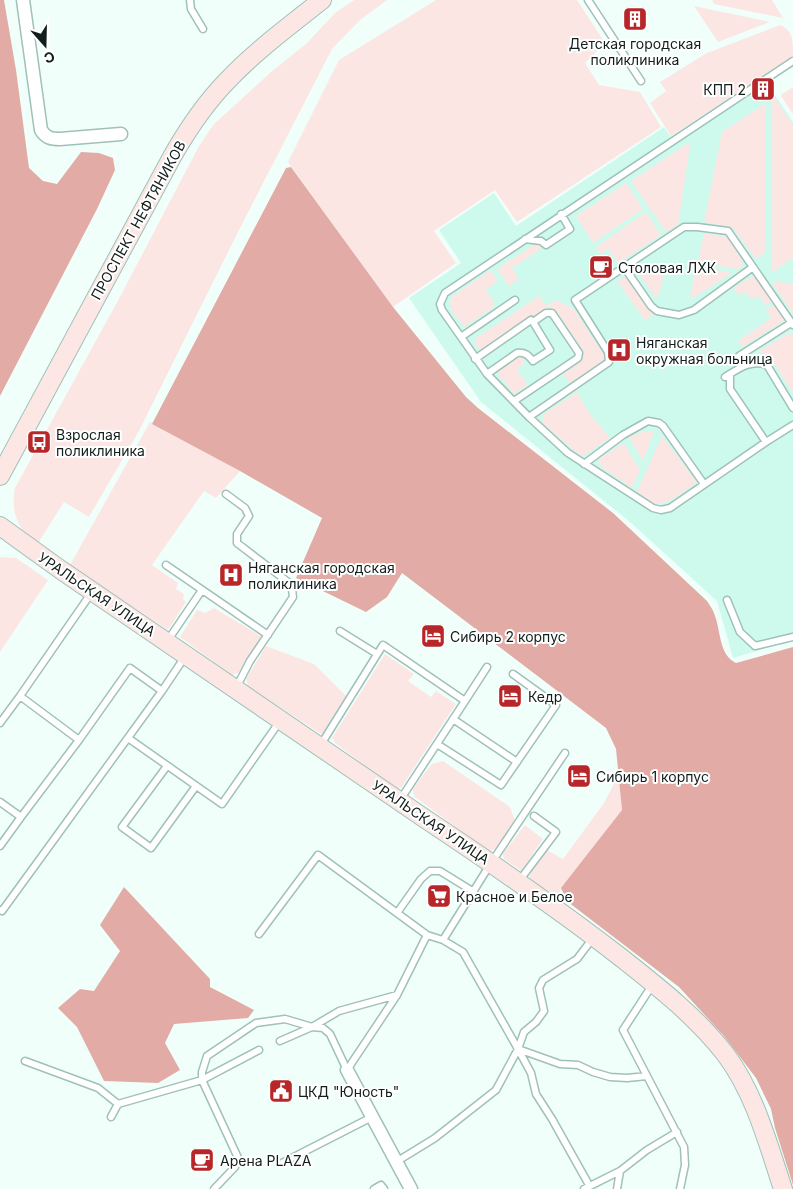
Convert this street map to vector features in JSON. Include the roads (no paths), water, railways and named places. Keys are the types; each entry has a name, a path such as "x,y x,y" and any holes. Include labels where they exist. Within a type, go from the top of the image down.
{"street":[{"path":"23,0 41,130 44,136 50,139 121,134"},
{"name":"ПРОСПЕКТ НЕФТЯНИКОВ","path":"0,476 173,155 196,118 226,82 280,33 322,0"},
{"name":"УРАЛЬСКАЯ УЛИЦА","path":"0,526 491,863 594,937 653,983 692,1017 727,1056 740,1076 756,1109 784,1189"},
{"path":"347,1070 411,1189"}],"lane":[{"path":"190,0 191,9 203,29"},
{"path":"588,0 641,81"},
{"path":"793,61 445,293 441,298 440,304 442,310 475,359 487,374 530,417 568,453 653,508 661,510 670,508 793,425"},
{"path":"524,239 541,241 546,245 570,229 561,214"},
{"path":"530,417 608,362 608,352 575,300 684,227 728,232 792,324 740,356"},
{"path":"624,268 651,306 657,311 679,315 694,310 754,267"},
{"path":"461,337 514,300"},
{"path":"475,359 531,320 534,322 546,313 552,313 579,353 578,358 514,401"},
{"path":"487,374 518,353 529,355 533,361 550,350 534,322"},
{"path":"766,442 730,389 730,377 724,377 750,363 761,362 767,365 793,408"},
{"path":"584,464 623,435 648,421 659,423 663,426 704,484"},
{"path":"226,494 245,508 249,516 237,534 237,543 288,582 292,589 293,597 250,661 235,689"},
{"path":"166,564 268,634"},
{"path":"167,642 202,590"},
{"path":"0,724 93,591"},
{"path":"727,600 740,632 755,646 793,637"},
{"path":"340,631 377,654"},
{"path":"320,746 383,645 465,701"},
{"path":"0,910 2,912 162,691 186,654"},
{"path":"399,801 486,667"},
{"path":"0,846 130,668 162,691"},
{"path":"437,744 501,785 556,705 513,674"},
{"path":"20,696 78,740"},
{"path":"453,719 517,762"},
{"path":"128,738 222,804 281,720"},
{"path":"442,940 565,753"},
{"path":"167,766 122,827 151,848 196,786"},
{"path":"0,802 21,817"},
{"path":"518,882 556,832 534,816"},
{"path":"259,934 318,855 427,935 442,940 463,952 531,1073 536,1094 552,1119 586,1187 620,1171 647,1150 677,1132"},
{"path":"397,913 430,870 440,871 474,892"},
{"path":"347,1070 397,995 427,935"},
{"path":"396,1162 435,1138 496,1090 518,1049 524,1032 536,1022 544,1011 539,988 543,980 577,959 594,937"},
{"path":"653,983 623,1030 684,1147 685,1165 680,1189"},
{"path":"280,1041 312,1027 339,1011 397,995"},
{"path":"214,1189 235,1167 239,1160 202,1080 202,1072 207,1056 256,1023 285,1019 312,1027 323,1028 330,1034 347,1070"},
{"path":"518,1049 560,1064 578,1065 593,1072 610,1076 627,1078 647,1076"},
{"path":"111,1117 118,1104 202,1080 259,1050"},
{"path":"26,1060 98,1088 118,1104"},
{"path":"282,1163 372,1117"},
{"path":"617,1189 620,1171"},
{"path":"374,1189 381,1185 384,1189"}],"place":[{"name":"Детская городская поликлиника","path":"635,19"},
{"name":"КПП 2","path":"763,89"},
{"name":"Столовая ЛХК","path":"601,267"},
{"name":"Няганская окружная больница","path":"619,350"},
{"name":"Взрослая поликлиника","path":"39,442"},
{"name":"Няганская городская поликлиника","path":"231,575"},
{"name":"Сибирь 2 корпус","path":"433,636"},
{"name":"Кедр","path":"510,696"},
{"name":"Сибирь 1 корпус","path":"579,776"},
{"name":"Красное и Белое","path":"439,896"},
{"name":"ЦКД \"Юность\"","path":"281,1091"},
{"name":"Арена PLAZA","path":"202,1160"}]}
